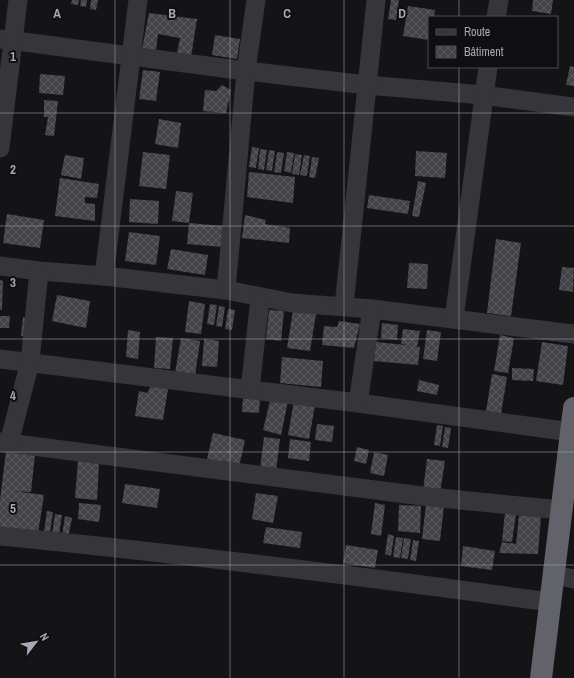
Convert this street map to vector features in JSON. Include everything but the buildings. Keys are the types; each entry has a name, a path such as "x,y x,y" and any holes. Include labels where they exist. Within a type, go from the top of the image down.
{"highway":[{"path":"541,678 550,602 564,577 561,510 574,408"}],"street":[{"path":"0,148 6,40 18,0"},
{"path":"104,276 138,0"},
{"path":"226,290 246,71 256,0"},
{"path":"344,306 376,0"},
{"path":"496,16 498,0"},
{"path":"6,40 246,71 367,85 483,95 574,107"},
{"path":"454,319 488,68"},
{"path":"0,266 226,290 260,298 292,303 372,309 574,334"},
{"path":"39,271 30,362 4,442 430,497 561,510"},
{"path":"250,390 260,298"},
{"path":"358,403 372,309"},
{"path":"0,359 358,403 571,432"},
{"path":"0,536 417,584 550,602"}]}
